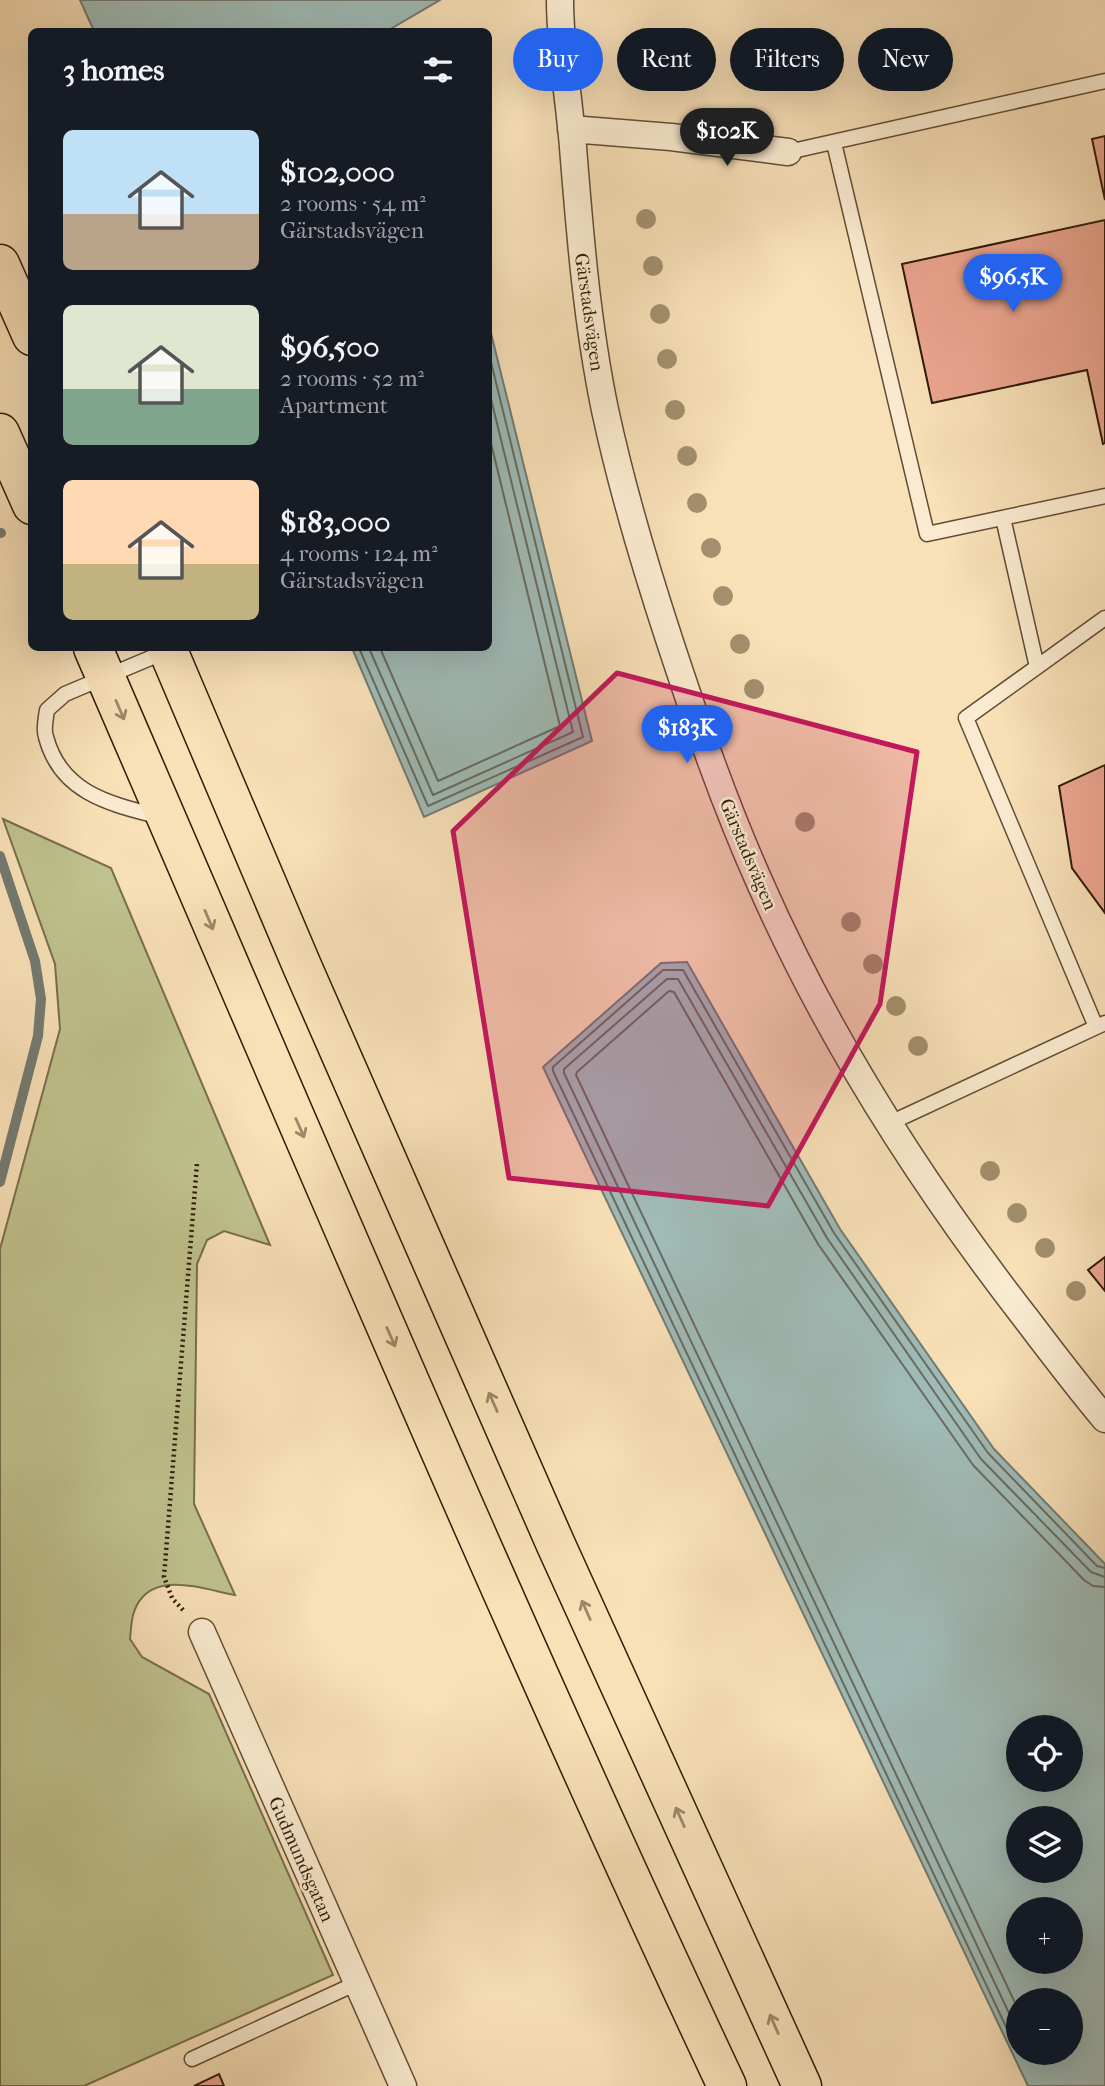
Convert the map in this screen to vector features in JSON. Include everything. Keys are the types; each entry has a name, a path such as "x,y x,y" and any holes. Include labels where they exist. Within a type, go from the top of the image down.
{"highway":[{"path":"0,264 28,327"},
{"path":"0,433 28,496"},
{"path":"168,651 556,1545 802,2086"},
{"path":"99,662 494,1572 727,2086"}],"street":[{"name":"Gärstadsvägen","path":"560,0 560,30 572,129 586,293 605,409 638,541 715,774 760,883 803,973 848,1054 934,1196 1105,1419"},
{"path":"572,129 671,137 788,152"},
{"name":"Gudmundsgatan","path":"202,1632 403,2086"}],"lane":[{"path":"788,152 1105,81"},
{"path":"834,143 927,534 1105,496"},
{"path":"1003,518 1037,667"},
{"path":"890,1123 1101,1025 966,718 1105,618"},
{"path":"157,651 99,662 47,709 45,735 57,762 79,789 115,805 166,818"},
{"path":"192,2059 357,1983"}],"path":[{"path":"197,1163 164,1577 172,1598 202,1632"}],"highlighted area":[{"path":"617,673 917,752 880,1004 768,1206 509,1178 453,831"}],"green space":[{"path":"3,819 111,868 270,1245 224,1231 207,1240 197,1264 194,1504 235,1595 178,1585 151,1590 141,1598 134,1612 130,1639 142,1657 209,1694 333,1975 84,2086 0,2086 0,1249 60,1029 55,964"}],"water":[{"path":"80,0 440,0 392,28 93,28"},
{"path":"492,337 592,741 424,817 353,651 492,651"},
{"path":"687,962 840,1229 994,1449 1105,1564 1105,2086 1028,2086 1018,2065 1083,2065 1083,1988 1006,1988 1006,2040 543,1067 661,963"}],"building":[{"path":"1105,136 1105,200 1092,139"},
{"path":"1105,220 1105,443 1103,444 1087,370 932,403 902,264"},
{"path":"1105,765 1105,913 1072,868 1059,786"},
{"path":"1105,1257 1105,1291 1088,1270"},
{"path":"219,2074 224,2086 194,2086"}],"waterway":[{"path":"0,856 35,961 41,999 38,1036 0,1182"}]}
